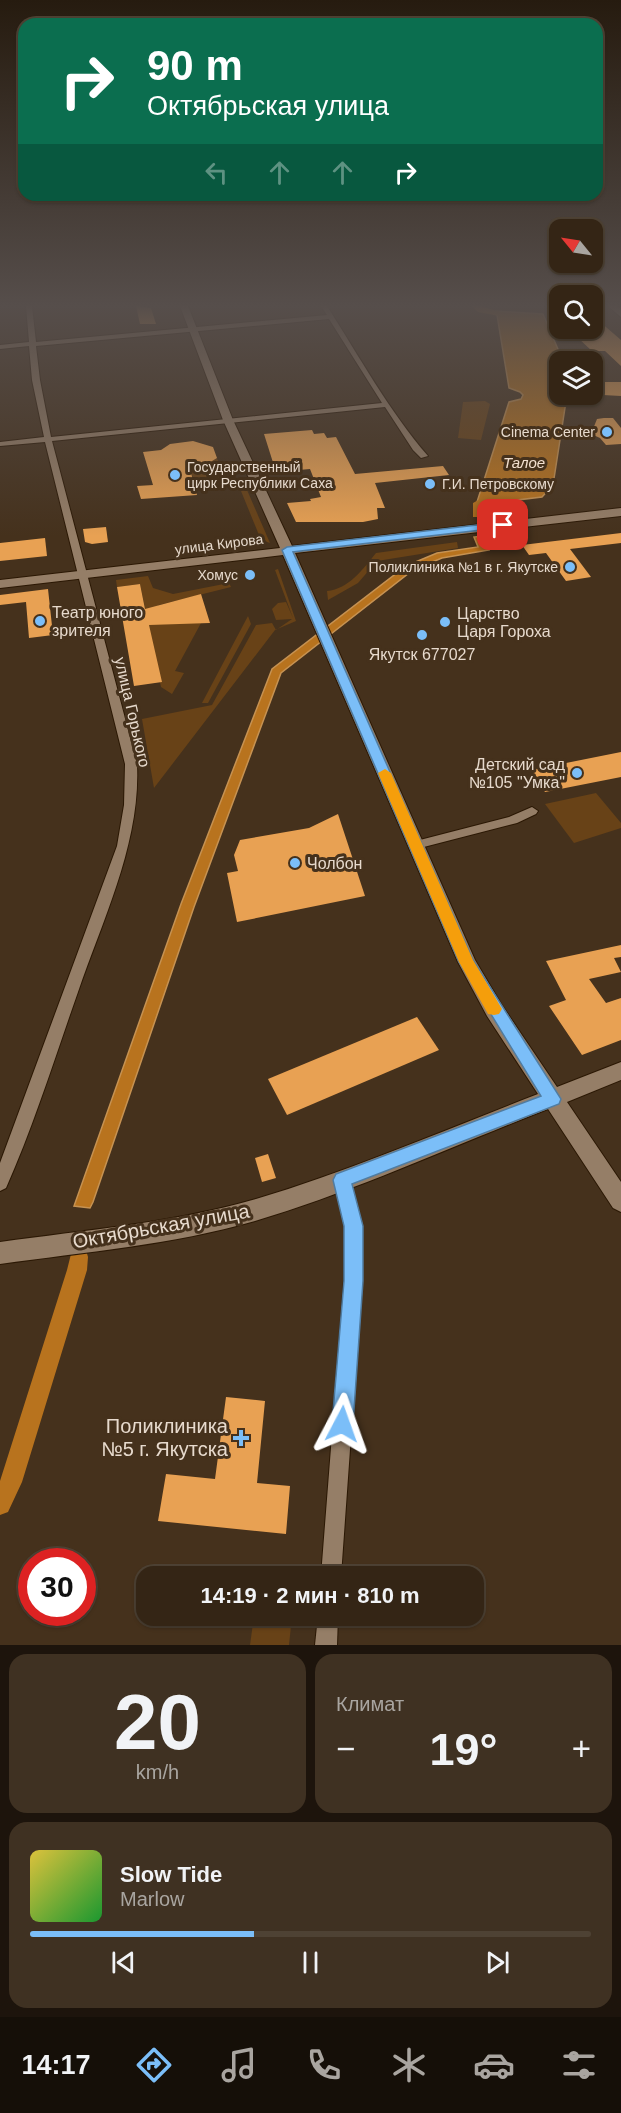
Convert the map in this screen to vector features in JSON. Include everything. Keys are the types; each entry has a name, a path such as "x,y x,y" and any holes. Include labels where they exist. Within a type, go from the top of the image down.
{"main road":[{"path":"214,383 228,420 317,615 466,962 552,1099 621,1201"},
{"name":"улица Кирова","path":"0,584 621,512"},
{"name":"Октябрьская улица","path":"0,1253 166,1230 255,1210 342,1180 621,1071"}],"street":[{"name":"улица Горького","path":"0,1183 119,857 132,807 131,764 48,440 37,383"},
{"path":"373,383 416,448 424,456"},
{"path":"0,444 387,405"},
{"path":"416,845 513,820 532,811"},
{"path":"332,1566 353,1281 353,1226 342,1180"},
{"path":"326,1645 327,1626"}],"shaded area":[{"path":"485,401 490,404 481,440 458,438 463,402"},
{"path":"217,458 224,477 194,481 190,469 204,466"},
{"path":"247,490 270,543 261,540 241,491"},
{"path":"457,542 458,548 377,561 358,583 328,600 327,591 349,582 361,572 376,553"},
{"path":"278,569 296,621 278,629 292,619 276,620 272,609 278,603 286,602 293,618 275,570"},
{"path":"148,576 153,588 173,594 229,583 231,587 159,605 146,613 140,584 117,587 116,580"},
{"path":"248,616 251,624 208,703 202,703"},
{"path":"147,619 201,623 175,671 184,673 172,694 161,687"},
{"path":"272,623 276,630 154,788 142,719 212,705 256,625"},
{"path":"596,793 621,823 621,828 574,843 545,804"},
{"path":"253,1626 291,1626 289,1645 250,1645"}],"water":[{"name":"Талое","path":"508,383 549,383 549,405 565,405 553,485 542,497 476,505 509,402 521,399 523,395 509,388"},
{"path":"482,536 489,550 442,558 413,570 281,673 194,907 93,1202 90,1208 74,1206 181,904 272,669 406,566 437,553 478,547 474,537"}],"building":[{"path":"603,383 621,383 621,396 603,395"},
{"name":"Cinema Center","path":"613,418 621,428 621,444 606,445 600,438 591,434 597,419"},
{"path":"312,430 314,434 324,433 327,438 336,437 355,474 443,466 449,475 375,483 385,508 377,508 378,519 363,522 296,522 287,503 311,501 310,499 321,497 310,469 276,472 264,434"},
{"name":"Государственный цирк Республики Саха","path":"193,441 213,447 217,458 204,466 190,469 197,495 141,499 137,486 153,485 143,452 161,450 170,444"},
{"path":"106,527 108,542 92,544 85,542 83,529"},
{"name":"Поликлиника №1 в г. Якутске","path":"621,533 621,543 570,549 591,577 566,581 546,553 529,555 522,545"},
{"path":"45,538 47,556 0,561 0,543"},
{"path":"140,584 145,609 201,594 210,623 149,625 162,682 134,686 117,587"},
{"name":"Театр юного зрителя","path":"48,589 53,635 29,638 26,602 0,605 0,595"},
{"name":"Детский сад №105 \"Умка\"","path":"621,752 621,777 545,792 531,770"},
{"name":"Чолбон","path":"338,814 365,896 237,922 227,873 238,871 234,855 240,840 309,828"},
{"path":"621,945 621,957 614,958 621,972 589,979 606,1003 621,998 621,1040 582,1055 549,1006 566,1000 546,961"},
{"path":"417,1017 439,1050 287,1115 268,1079"},
{"path":"268,1154 276,1178 262,1182 255,1158"},
{"name":"Поликлиника №5 г. Якутска","path":"226,1397 265,1401 257,1483 290,1486 286,1534 158,1521 166,1474 215,1479"}],"waterway":[{"path":"476,515 476,505 492,496"},
{"path":"0,1504 11,1482 77,1270 79,1257"}],"slow traffic":[{"path":"385,773 466,962 494,1009"}],"place":[{"name":"Cinema Center","path":"607,432"},
{"name":"Государственный цирк Республики Саха","path":"175,475"},
{"name":"Г.И. Петровскому","path":"430,484"},
{"name":"Поликлиника №1 в г. Якутске","path":"570,567"},
{"name":"Хомус","path":"250,575"},
{"name":"Театр юного зрителя","path":"40,621"},
{"name":"Царство Царя Гороха","path":"445,622"},
{"name":"Якутск 677027","path":"422,635"},
{"name":"Детский сад №105 \"Умка\"","path":"577,773"},
{"name":"Чолбон","path":"295,863"},
{"name":"Поликлиника №5 г. Якутска","path":"241,1438"}],"route":[{"path":"342,1424 353,1281 353,1226 342,1180 552,1099 494,1010 466,962 287,550 503,525"}]}
